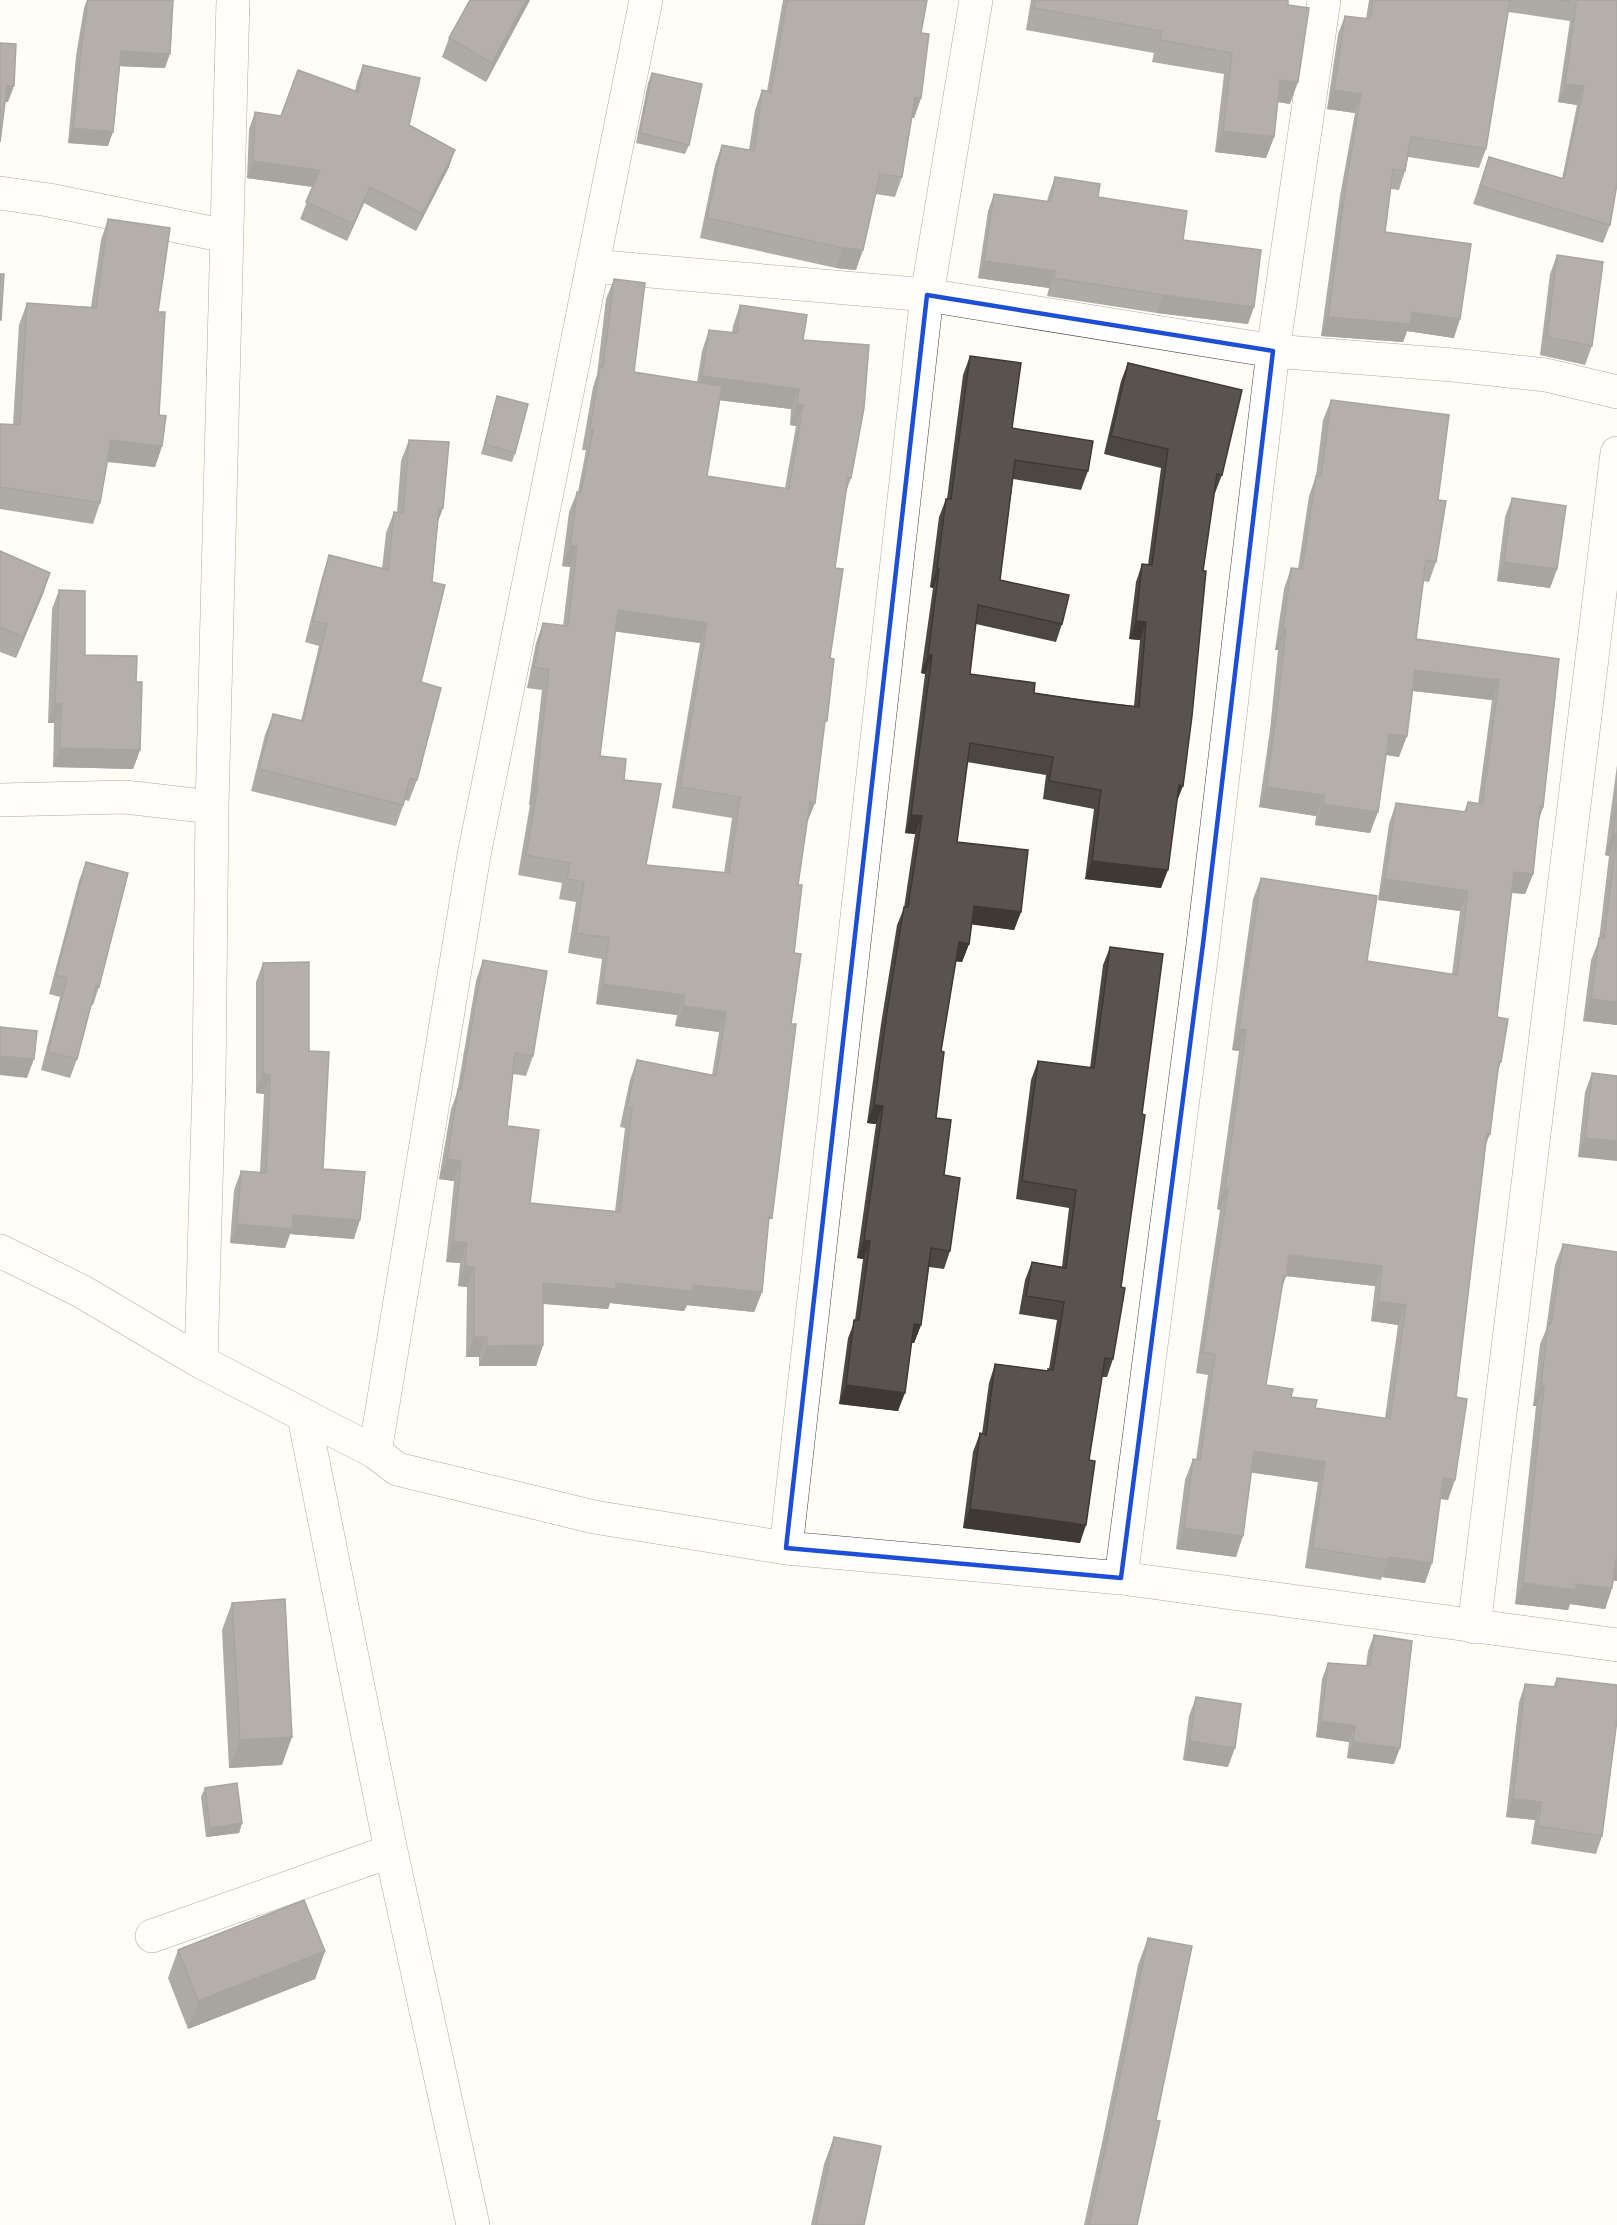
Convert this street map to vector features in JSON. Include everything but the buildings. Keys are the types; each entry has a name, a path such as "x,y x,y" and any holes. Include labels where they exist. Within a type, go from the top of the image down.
{"street":[{"path":"201,1362 209,1082 212,807 233,0"},
{"path":"375,1452 474,855 646,0"},
{"path":"786,1548 927,295 976,0"},
{"path":"1121,1578 1203,944 1273,351 1324,0"},
{"path":"0,193 50,200 226,236"},
{"path":"592,266 927,295 1273,351 1453,365 1546,375 1617,392"},
{"path":"1474,1627 1617,453"},
{"path":"0,800 125,797 212,807"},
{"path":"0,1251 81,1291 201,1362 375,1452 397,1469 594,1517 786,1548 1121,1578 1617,1645"},
{"path":"304,1417 391,1851 473,2225"},
{"path":"152,1936 391,1851"}],"highlighted area":[{"path":"927,295 1273,351 1203,944 1121,1578 786,1548"}]}
